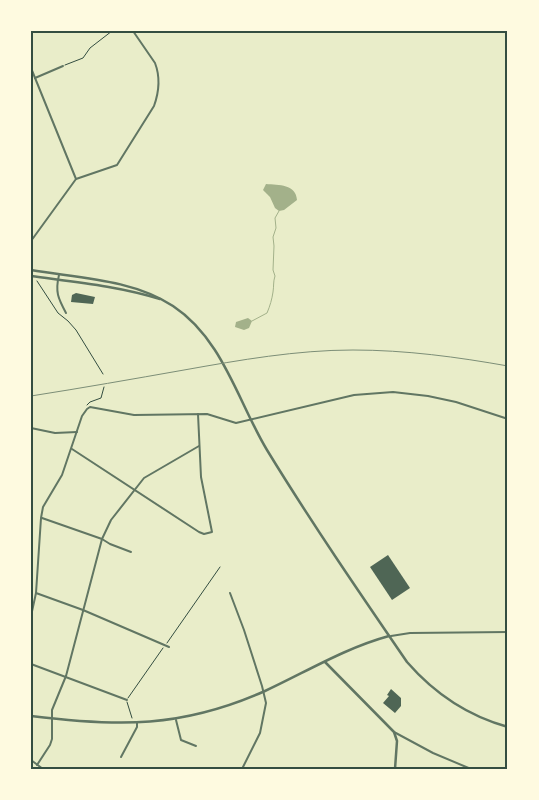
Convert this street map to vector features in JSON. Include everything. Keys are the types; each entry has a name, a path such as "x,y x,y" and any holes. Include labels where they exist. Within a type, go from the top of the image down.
{"street":[{"path":"31,241 76,179 117,165 154,106 158,77 157,68 133,31"},
{"path":"35,78 63,66"},
{"path":"31,68 76,179"},
{"path":"31,270 132,287 153,294 188,318 216,350 250,420 267,450 389,636 420,677 434,689 468,711 488,721 508,727"},
{"path":"59,275 57,295 66,313"},
{"path":"31,276 123,289 165,301"},
{"path":"31,616 36,593 43,507 62,475 82,416 87,409 94,407 134,415 198,414 217,416 236,423 354,396 394,392 456,402 508,418"},
{"path":"72,449 199,532 204,534 212,532 204,496 198,414"},
{"path":"31,428 55,433 77,432"},
{"path":"38,765 52,739 52,710 66,676 102,539 111,520 144,478 199,446"},
{"path":"41,518 102,539 131,552"},
{"path":"36,593 83,610 168,647"},
{"path":"230,593 244,630 266,703 260,733 242,769"},
{"path":"31,716 98,723 176,720 198,715 263,691 352,648 389,636 410,633 508,632"},
{"path":"324,661 394,732 433,753 470,769"},
{"path":"31,664 127,700"},
{"path":"176,720 181,740 196,746"},
{"path":"120,757 137,727 137,723"},
{"path":"394,732 397,741 395,769"},
{"path":"31,760 43,769"}],"path":[{"path":"63,66 84,58 90,48 112,31"},
{"path":"37,281 58,313 76,330 103,374"},
{"path":"87,409 86,405 101,398 104,387"},
{"path":"132,718 127,700 220,566"}],"shaded area":[{"path":"266,184 290,188 294,191 297,200 284,210 279,211 263,190"},
{"path":"248,318 252,321 249,328 244,330 235,327 236,322"}],"building":[{"path":"76,293 95,297 93,304 71,302 72,295"},
{"path":"388,555 410,588 392,600 370,567"},
{"path":"391,689 401,698 401,706 395,713 383,703 389,696 387,695"}],"waterway":[{"path":"252,321 267,313 271,300 275,276 273,270 273,237 276,228 275,218 279,211"}],"railway":[{"path":"31,396 247,359 332,350 392,351 451,357 508,366"}]}
